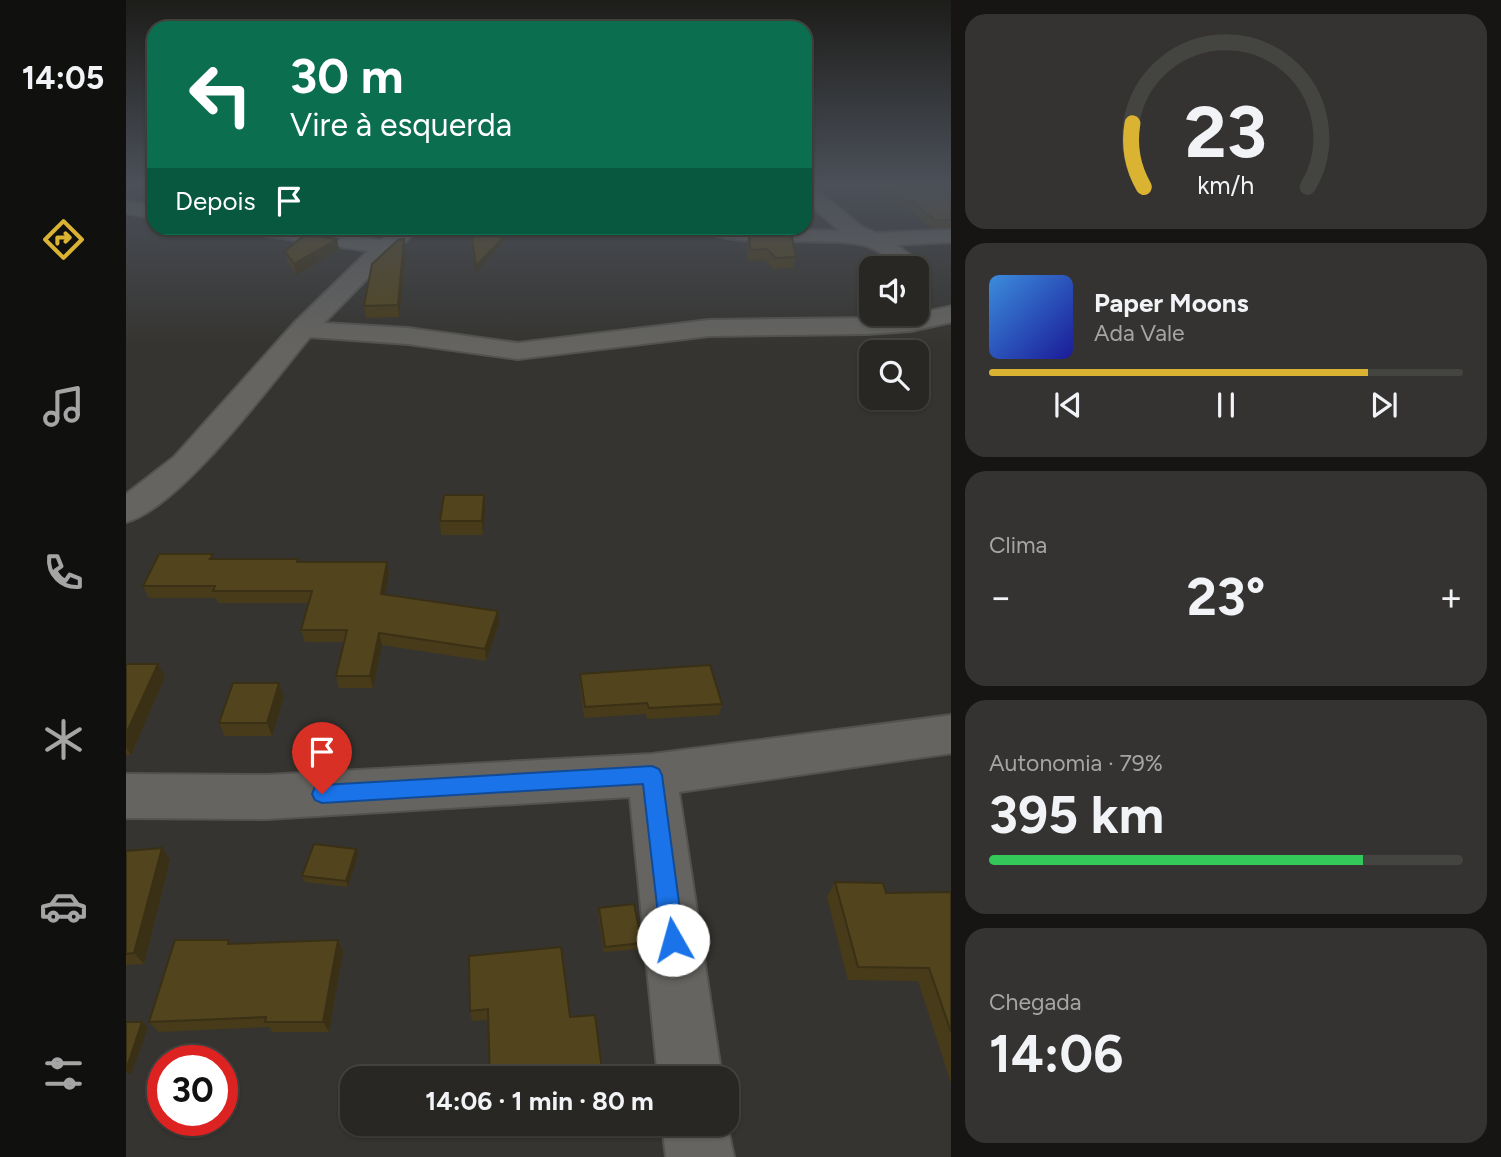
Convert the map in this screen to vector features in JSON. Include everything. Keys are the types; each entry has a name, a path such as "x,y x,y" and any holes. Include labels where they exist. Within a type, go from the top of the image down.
{"street":[{"path":"337,240 385,247"},
{"path":"126,511 186,464 303,329 395,240"},
{"path":"303,329 408,336 518,351 709,328 911,323 935,288 874,240"},
{"path":"126,796 267,797 652,775 951,734"},
{"path":"652,775 688,1066"},
{"path":"696,1136 699,1157"}],"building":[{"path":"299,240 335,240 294,264 285,251"},
{"path":"398,240 404,240 398,305 364,306 372,264"},
{"path":"472,240 501,240 476,266"},
{"path":"749,240 792,240 796,257 776,258 767,249 750,250"},
{"path":"444,495 484,495 482,521 440,521"},
{"path":"159,554 213,554 210,559 387,562 381,594 498,611 485,649 379,633 370,676 336,676 347,630 301,630 312,591 213,591 215,586 143,586"},
{"path":"126,664 158,664 126,734"},
{"path":"710,665 722,704 649,708 647,703 585,707 580,674"},
{"path":"233,683 279,683 267,723 219,723"},
{"path":"314,844 356,849 346,881 302,876"},
{"path":"162,848 134,953 126,954 126,851"},
{"path":"835,882 883,883 886,893 951,892 951,1032 929,968 858,967"},
{"path":"634,904 642,943 605,947 599,908"},
{"path":"175,940 229,940 228,944 338,940 323,1022 265,1022 266,1017 149,1022"},
{"path":"561,947 570,1017 595,1015 601,1066 490,1066 488,1009 470,1011 469,956"},
{"path":"126,1022 142,1022 126,1070"}],"route":[{"path":"322,794 652,775 673,940"}]}
